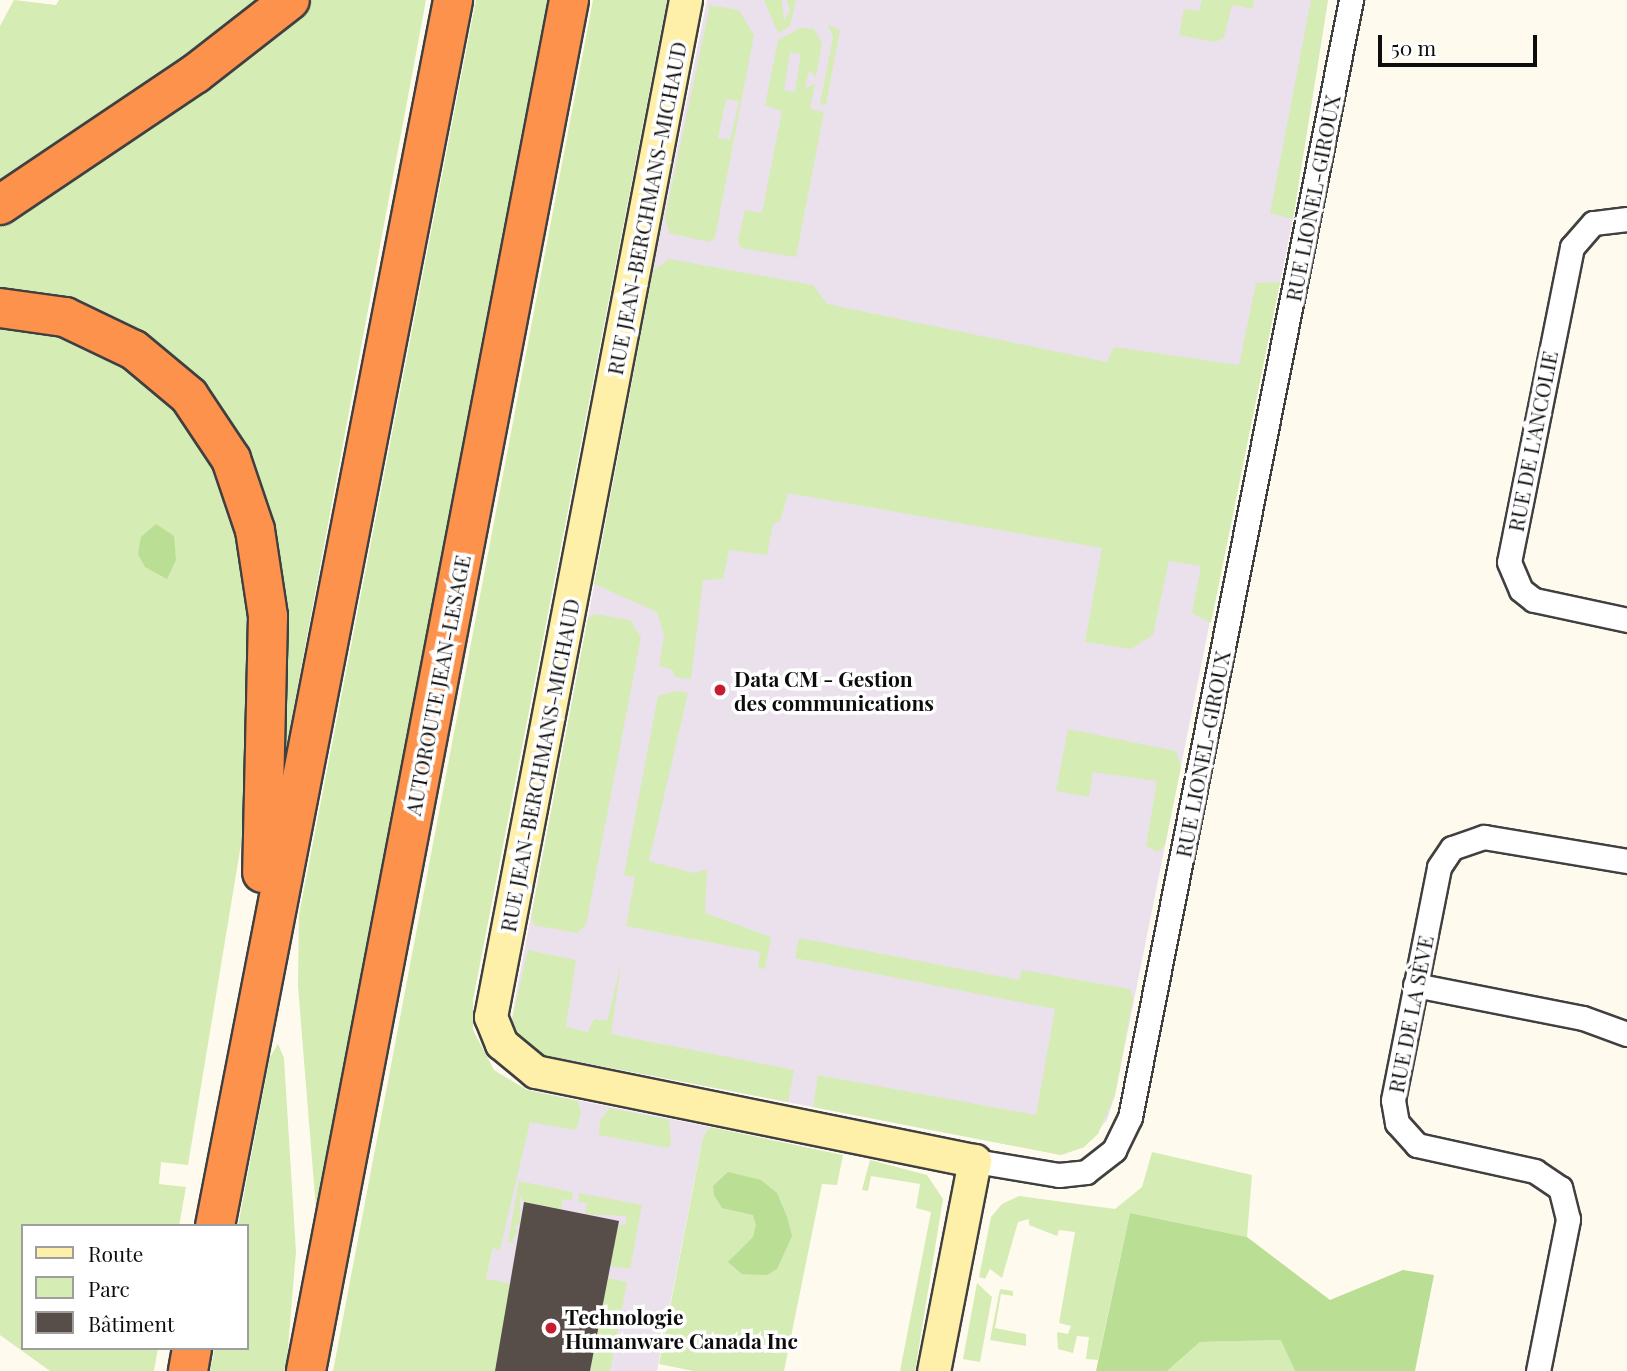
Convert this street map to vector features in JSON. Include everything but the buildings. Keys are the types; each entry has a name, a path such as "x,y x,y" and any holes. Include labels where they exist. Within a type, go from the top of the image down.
{"highway":[{"path":"0,205 213,61 289,0"},
{"path":"215,1224 453,0"},
{"name":"AUTOROUTE JEAN-LESAGE","path":"306,1371 569,0"},
{"path":"0,308 78,321 145,357 197,405 242,485 262,563 270,654 260,984"},
{"path":"188,1371 192,1350"}],"street":[{"name":"RUE JEAN-BERCHMANS-MICHAUD","path":"686,0 493,999 494,1031 514,1058 536,1072 975,1161"},
{"name":"RUE LIONEL-GIROUX","path":"975,1161 1059,1175 1086,1172 1114,1150 1130,1117 1351,0"},
{"name":"RUE DE L'ANCOLIE","path":"1627,219 1593,223 1572,247 1509,562 1521,590 1534,600 1627,620"},
{"name":"RUE DE LA SÈVE","path":"1538,1371 1568,1208 1560,1188 1545,1176 1426,1149 1403,1133 1393,1100 1439,867 1463,841 1498,838 1627,861"},
{"path":"1415,985 1583,1018 1627,1034"},
{"path":"934,1371 975,1161"}],"shaded area":[{"path":"707,0 1328,0 1293,219 1253,414 651,280"},
{"path":"634,377 1236,492 1115,1095 1107,1120 1084,1147 1061,1155 539,1054 516,1035 512,1019 517,989"},
{"path":"527,1090 710,1127 703,1137 657,1371 495,1371 511,1284 486,1280"}],"green space":[{"path":"14,0 56,5 59,0 265,0 0,183 0,26"},
{"path":"312,0 426,0 285,754 278,752 231,426 0,294 0,222 293,20"},
{"path":"476,0 549,0 316,1209 298,986 299,915"},
{"path":"593,0 667,0 473,1000 473,1030 494,1070 527,1090 578,1101 581,1114 576,1130 530,1122 500,1250 493,1248 486,1279 512,1284 495,1371 333,1371"},
{"path":"764,0 782,0 784,21 790,10 787,0 796,0 790,26 778,33"},
{"path":"1202,0 1254,0 1253,9 1232,5 1224,38 1215,42 1179,35 1184,9 1199,11"},
{"path":"1311,0 1328,0 1293,219 1270,213"},
{"path":"710,5 739,10 754,35 715,238 709,242 669,233 665,218","holes":["726,99 739,101 730,140 718,138"]},
{"path":"828,24 840,30 826,105 820,104 833,37"},
{"path":"800,28 814,29 822,43 816,77 809,70 805,88 815,84 810,109 824,112 796,257 741,248 738,240 745,210 762,213 782,111 765,105 778,40","holes":["790,52 801,54 795,92 784,90"]},
{"path":"669,259 813,285 827,304 1107,362 1114,347 1239,365 1256,283 1280,282 1211,623 1192,613 1201,566 1169,561 1153,635 1131,649 1085,642 1102,548 788,493 780,521 773,524 767,555 729,550 723,579 703,580 691,679 674,677 673,670 659,666 664,636 657,612 594,584 653,271"},
{"path":"0,324 81,339 122,361 162,394 197,434 225,481 252,608 251,757 243,832 188,1165 161,1162 159,1184 186,1187 179,1224 21,1224 21,1350 158,1350 154,1371 50,1371 0,1335"},
{"path":"156,524 174,536 176,560 167,579 145,567 138,554 141,537"},
{"path":"596,614 630,620 641,637 586,925 577,933 534,925 531,918 588,618"},
{"path":"676,691 688,693 649,861 694,873 707,869 705,913 771,937 765,969 758,968 760,952 626,926 635,877 624,875 658,696"},
{"path":"1068,729 1176,751 1181,767 1165,845 1158,852 1146,846 1157,781 1093,772 1089,797 1056,791"},
{"path":"799,938 1019,980 1022,970 1130,989 1133,998 1115,1095 1098,1134 1084,1147 1061,1155 813,1107 818,1075 1036,1115 1055,1009 795,958"},
{"path":"528,950 576,960 566,1027 588,1032 594,1019 607,1021 621,964 611,1034 794,1070 788,1102 539,1054 516,1035 512,1019"},
{"path":"278,1044 284,1058 296,1252 286,1371 210,1371 215,1350 248,1350 248,1224 238,1224 270,1057"},
{"path":"610,1108 669,1120 671,1144 668,1148 599,1135 600,1120"},
{"path":"710,1127 843,1155 837,1185 822,1184 784,1371 693,1371 659,1364 703,1137"},
{"path":"1152,1152 1252,1175 1247,1237 1130,1213 1098,1360 1086,1359 1089,1337 1077,1336 1073,1353 1058,1349 1057,1332 1068,1334 1071,1326 1059,1323 1075,1232 1059,1230 1057,1236 1029,1225 1029,1219 1018,1222 1002,1278 990,1269 985,1279 979,1277 991,1217 1002,1204 1019,1196 1115,1209 1142,1187"},
{"path":"870,1160 927,1175 943,1199 915,1371 900,1371 931,1212 916,1208 920,1184 871,1176 868,1191 862,1190"},
{"path":"728,1172 761,1180 777,1193 787,1217 792,1236 777,1269 767,1275 742,1274 728,1262 753,1237 756,1225 753,1215 722,1208 714,1195 713,1186"},
{"path":"519,1181 573,1192 572,1200 563,1199 561,1209 524,1202 520,1196 520,1225 514,1226 518,1232 512,1240 516,1243 508,1242"},
{"path":"579,1193 642,1205 630,1269 610,1266 618,1226 626,1224 626,1216 585,1214 587,1203 578,1202"},
{"path":"1130,1213 1247,1237 1330,1300 1403,1270 1434,1275 1415,1371 1295,1371 1281,1340 1200,1342 1167,1371 1096,1371"},
{"path":"608,1278 627,1282 610,1371 590,1371"},
{"path":"977,1283 992,1297 980,1362 963,1359"},
{"path":"1000,1289 1013,1291 1013,1296 1001,1294 995,1328 1026,1334 1026,1346 990,1340"},
{"path":"1282,1340 1295,1371 1167,1371 1200,1342"}],"place":[{"name":"Data CM - Gestion des communications","path":"720,690"},
{"name":"Technologie Humanware Canada Inc","path":"551,1328"}]}
